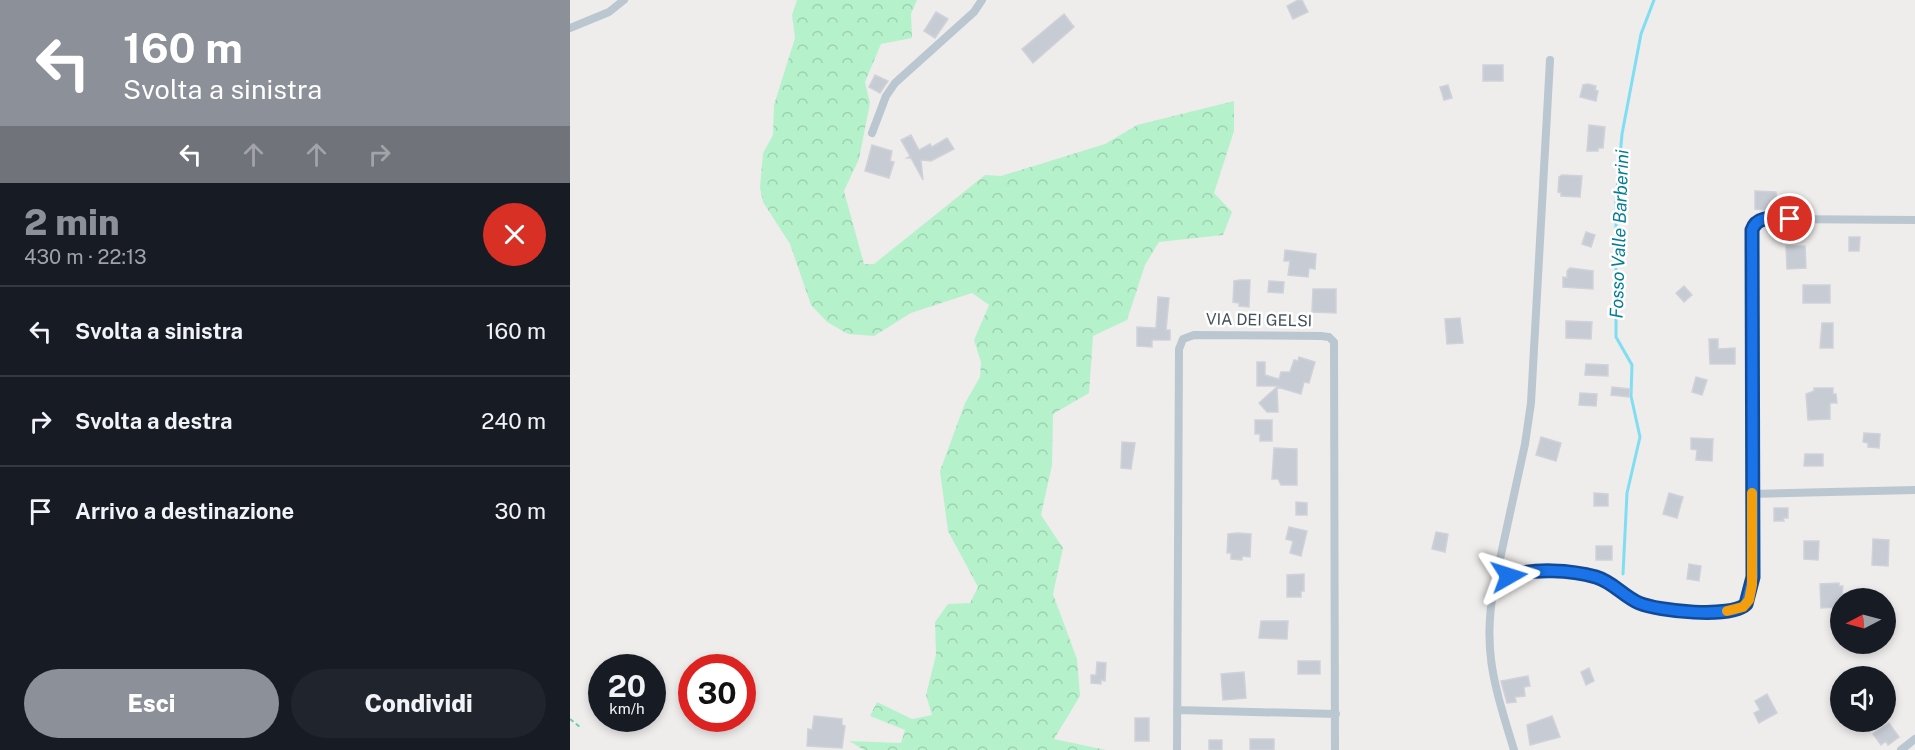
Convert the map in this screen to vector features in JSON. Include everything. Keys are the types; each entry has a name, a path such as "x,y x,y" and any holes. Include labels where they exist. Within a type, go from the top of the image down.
{"street":[{"path":"570,27 609,12 624,0"},
{"path":"872,133 886,96 895,83 974,12 982,0"},
{"path":"1514,750 1497,694 1489,656 1488,619 1525,444 1531,403 1550,60"},
{"path":"1495,582 1519,573 1585,575 1602,579 1636,602 1653,608 1697,612 1740,610 1749,600 1752,585 1752,226 1757,221 1769,219 1915,220"},
{"name":"VIA DEI GELSI","path":"1177,750 1181,342 1194,334 1321,336 1332,339 1336,350 1335,750"},
{"path":"1752,494 1915,490"},
{"path":"1177,710 1336,714"},
{"path":"1901,750 1915,739"}],"path":[{"path":"570,719 580,728"}],"green space":[{"path":"797,0 917,0 911,14 912,38 881,44 865,82 870,103 859,159 844,191 864,264 874,264 985,175 1001,176 1105,144 1137,125 1234,101 1234,131 1214,193 1232,212 1223,235 1159,242 1145,265 1127,320 1093,336 1089,393 1053,414 1052,465 1041,515 1063,548 1053,594 1077,659 1080,696 1054,739 1106,750 864,750 849,741 901,743 905,730 870,716 877,702 912,719 932,715 926,695 936,655 935,622 948,604 970,603 978,587 948,531 940,471 965,403 980,377 981,362 974,340 989,305 972,293 911,313 874,336 848,334 827,322 811,305 790,244 763,202 760,188 763,153 773,135 774,105 795,38 792,15"}],"building":[{"path":"1302,0 1308,12 1293,19 1287,6"},
{"path":"936,12 948,19 935,38 924,31"},
{"path":"1064,14 1074,27 1033,63 1022,49"},
{"path":"1483,65 1503,65 1503,81 1483,81"},
{"path":"875,75 888,81 880,93 869,87"},
{"path":"1448,85 1452,98 1444,100 1440,87"},
{"path":"1583,85 1596,86 1595,90 1598,91 1596,101 1580,97"},
{"path":"1589,125 1605,127 1603,148 1598,148 1598,151 1587,151"},
{"path":"911,135 919,150 930,144 932,147 947,138 954,149 931,161 921,160 923,180 911,158 907,158 910,156 901,140"},
{"path":"872,145 892,151 890,161 894,162 889,178 865,171"},
{"path":"1562,175 1582,176 1580,197 1561,196 1558,192 1559,177"},
{"path":"1755,191 1776,192 1778,211 1755,209"},
{"path":"1586,232 1595,235 1591,247 1582,244"},
{"path":"1849,237 1860,237 1859,251 1849,251"},
{"path":"1786,246 1805,246 1806,268 1787,269"},
{"path":"1285,250 1316,254 1315,269 1309,268 1308,277 1288,275 1290,261 1284,261"},
{"path":"1570,268 1593,271 1593,289 1563,287 1563,277 1567,278 1567,271"},
{"path":"1250,280 1249,307 1239,306 1239,303 1233,302 1234,281"},
{"path":"1269,281 1284,282 1283,293 1268,292"},
{"path":"1803,285 1830,285 1830,303 1803,303"},
{"path":"1684,286 1692,295 1684,302 1676,293"},
{"path":"1313,289 1336,289 1336,313 1312,312"},
{"path":"1158,297 1169,298 1166,330 1170,330 1170,340 1152,340 1152,347 1137,346 1137,327 1156,328"},
{"path":"1460,318 1463,343 1447,344 1445,319"},
{"path":"1566,321 1592,322 1591,339 1566,338"},
{"path":"1822,323 1833,323 1833,348 1820,348"},
{"path":"1709,339 1718,339 1718,349 1735,348 1735,364 1710,364"},
{"path":"1299,357 1315,362 1309,383 1304,382 1301,394 1277,387 1278,412 1267,412 1259,403 1278,386 1257,386 1257,362 1265,362 1265,375 1279,379 1281,372 1290,372 1294,360 1298,361"},
{"path":"1586,364 1608,365 1608,376 1585,375"},
{"path":"1696,377 1707,380 1702,395 1692,392"},
{"path":"1612,387 1630,389 1629,397 1611,395"},
{"path":"1814,388 1833,388 1837,403 1830,403 1830,419 1808,420 1806,394 1814,391"},
{"path":"1580,393 1597,394 1596,406 1579,405"},
{"path":"1255,420 1272,420 1272,441 1260,441 1260,434 1255,434"},
{"path":"1864,433 1880,434 1879,448 1868,447 1868,443 1863,442"},
{"path":"1541,437 1561,443 1556,461 1536,455"},
{"path":"1691,438 1713,439 1712,461 1696,460 1697,450 1691,449"},
{"path":"1122,442 1135,443 1131,469 1121,468"},
{"path":"1274,448 1297,449 1297,485 1281,485 1278,479 1272,479"},
{"path":"1805,454 1823,454 1823,466 1804,466"},
{"path":"1594,493 1608,494 1608,506 1594,506"},
{"path":"1669,493 1683,497 1677,518 1663,514"},
{"path":"1296,502 1307,503 1307,515 1296,515"},
{"path":"1774,508 1788,508 1788,518 1783,518 1784,521 1774,521"},
{"path":"1289,527 1307,531 1301,556 1290,553 1293,541 1286,539"},
{"path":"1436,532 1448,534 1445,552 1432,549"},
{"path":"1228,534 1251,534 1250,557 1242,556 1242,560 1231,559 1231,553 1227,553"},
{"path":"1873,539 1889,540 1888,566 1872,565"},
{"path":"1804,541 1819,541 1818,560 1804,559"},
{"path":"1596,546 1612,546 1612,560 1596,560"},
{"path":"1689,564 1701,566 1699,581 1687,579"},
{"path":"1304,574 1304,591 1301,591 1301,597 1287,597 1287,575"},
{"path":"1839,583 1839,586 1843,586 1843,588 1830,588 1830,608 1821,608 1820,584"},
{"path":"1261,621 1288,621 1287,639 1259,638"},
{"path":"1298,661 1320,661 1320,674 1298,674"},
{"path":"1097,662 1106,663 1105,681 1101,680 1101,684 1091,683 1091,675 1096,675"},
{"path":"1589,668 1594,681 1586,685 1581,672"},
{"path":"1244,672 1246,698 1223,700 1221,674"},
{"path":"1528,676 1530,686 1524,687 1525,696 1515,697 1516,702 1507,703 1501,681"},
{"path":"1767,694 1777,713 1759,723 1754,713 1760,710 1755,701"},
{"path":"814,716 842,719 842,725 845,726 842,748 807,746 808,729 812,730"},
{"path":"1552,716 1560,737 1530,745 1527,725"},
{"path":"1135,718 1149,718 1149,741 1135,741"},
{"path":"1895,732 1899,737 1888,745 1886,741 1881,745 1873,734"},
{"path":"1250,739 1274,739 1274,750 1250,750"},
{"path":"1209,740 1222,740 1222,750 1209,750"}],"waterway":[{"name":"Fosso Valle Barberini","path":"1623,574 1627,493 1640,437 1631,396 1632,365 1616,337 1616,201 1622,134 1641,34 1654,0"}],"slow traffic":[{"path":"1727,611 1740,610 1749,600 1752,590 1752,493"}],"route":[{"path":"1509,576 1519,573 1562,573 1590,576 1602,579 1636,602 1664,610 1733,611 1740,610 1746,604 1752,590 1753,577 1752,226 1761,219 1790,219"}]}
